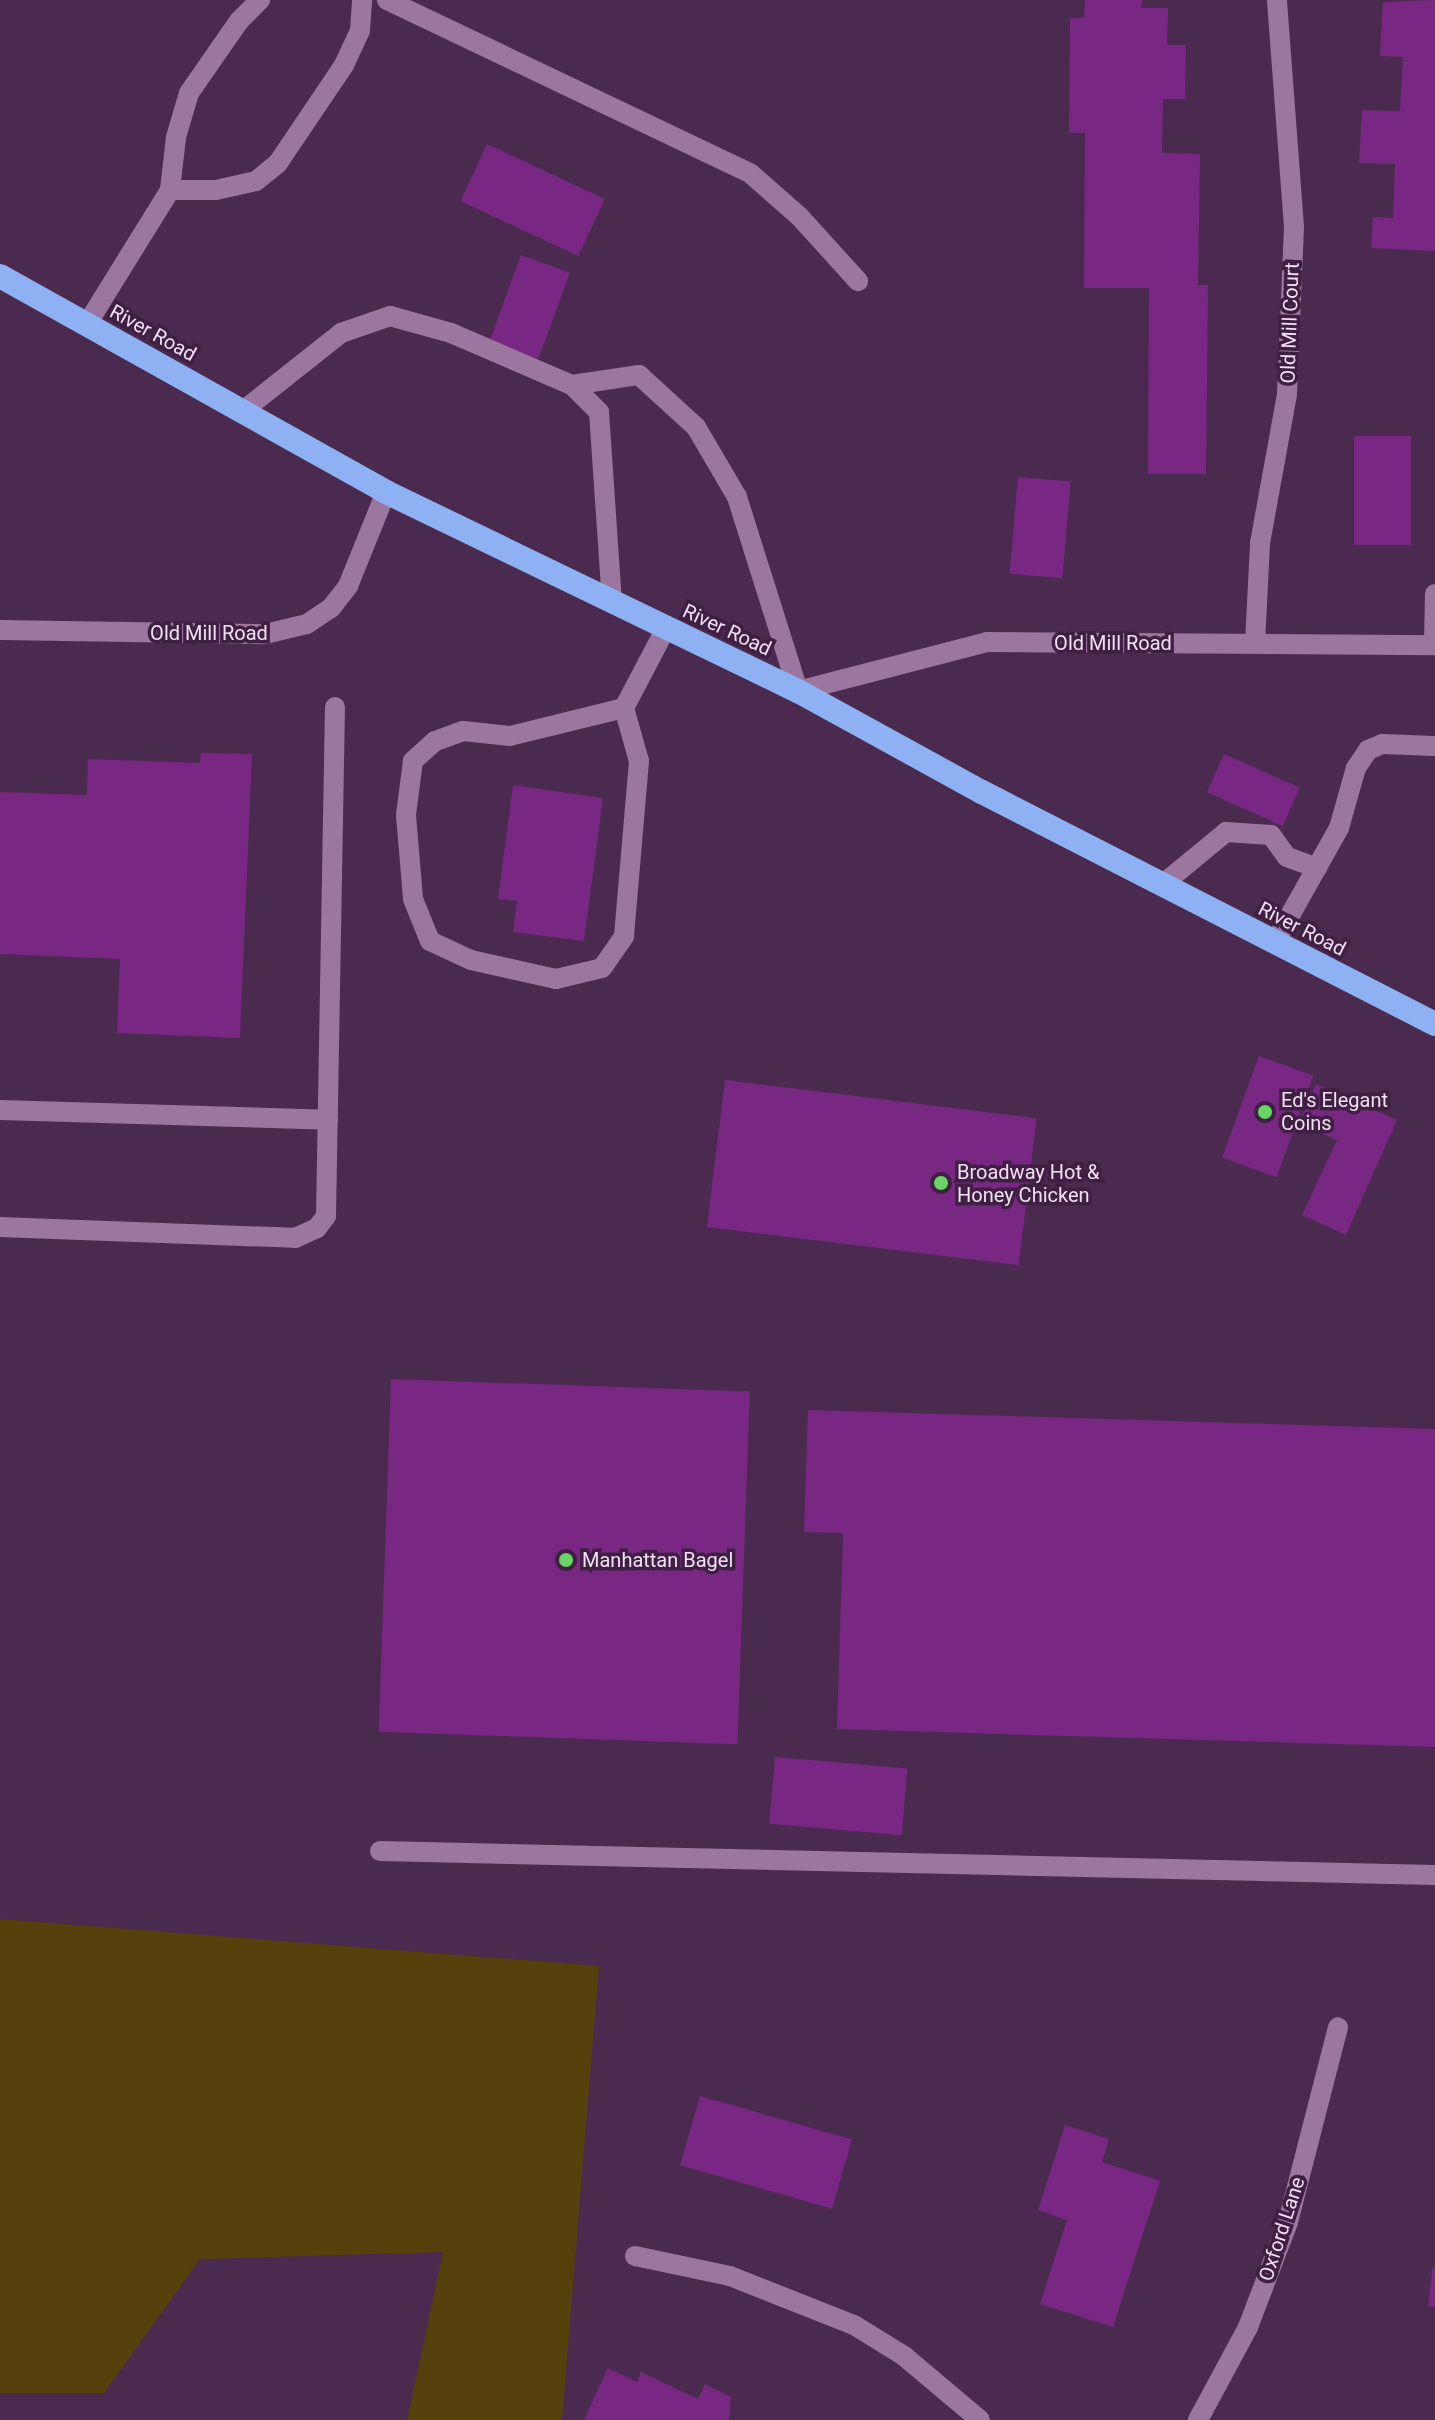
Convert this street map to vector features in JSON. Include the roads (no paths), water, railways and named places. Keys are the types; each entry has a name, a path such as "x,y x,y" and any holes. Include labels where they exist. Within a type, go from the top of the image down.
{"highway":[{"name":"River Road","path":"0,276 386,492 798,691 1435,1024"}],"street":[{"path":"87,324 170,190 176,137 189,93 239,21 260,0"},
{"path":"170,190 216,190 256,181 278,163 344,65 360,30 362,0"},
{"path":"387,0 751,174 799,216 858,281"},
{"name":"Old Mill Court","path":"1255,643 1260,543 1287,394 1294,227 1277,0"},
{"path":"244,410 341,333 390,316 451,333 572,385 599,412 612,602"},
{"path":"572,385 639,375 696,427 737,497 798,691"},
{"name":"Old Mill Road","path":"0,630 265,634 307,624 331,608 348,586 386,492"},
{"path":"1434,645 1435,594"},
{"path":"624,708 510,736 463,731 435,741 413,761 406,815 413,899 430,941 471,960 556,979 602,968 624,936 639,761 624,708 666,628"},
{"name":"Old Mill Road","path":"798,691 987,642 1434,645"},
{"path":"0,1227 295,1238 317,1228 326,1216 335,707"},
{"path":"1275,942 1339,828 1356,768 1368,750 1382,744 1435,746"},
{"path":"1163,884 1226,832 1271,835 1287,857 1317,868"},
{"path":"0,1110 328,1120"},
{"path":"380,1851 1435,1875"},
{"name":"Oxford Lane","path":"1198,2420 1248,2327 1288,2222 1338,2027"},
{"path":"635,2256 730,2276 842,2320 904,2356 980,2420"}],"place":[{"name":"Ed's Elegant Coins","path":"1265,1112"},
{"name":"Broadway Hot & Honey Chicken","path":"941,1183"},
{"name":"Manhattan Bagel","path":"566,1560"}]}
